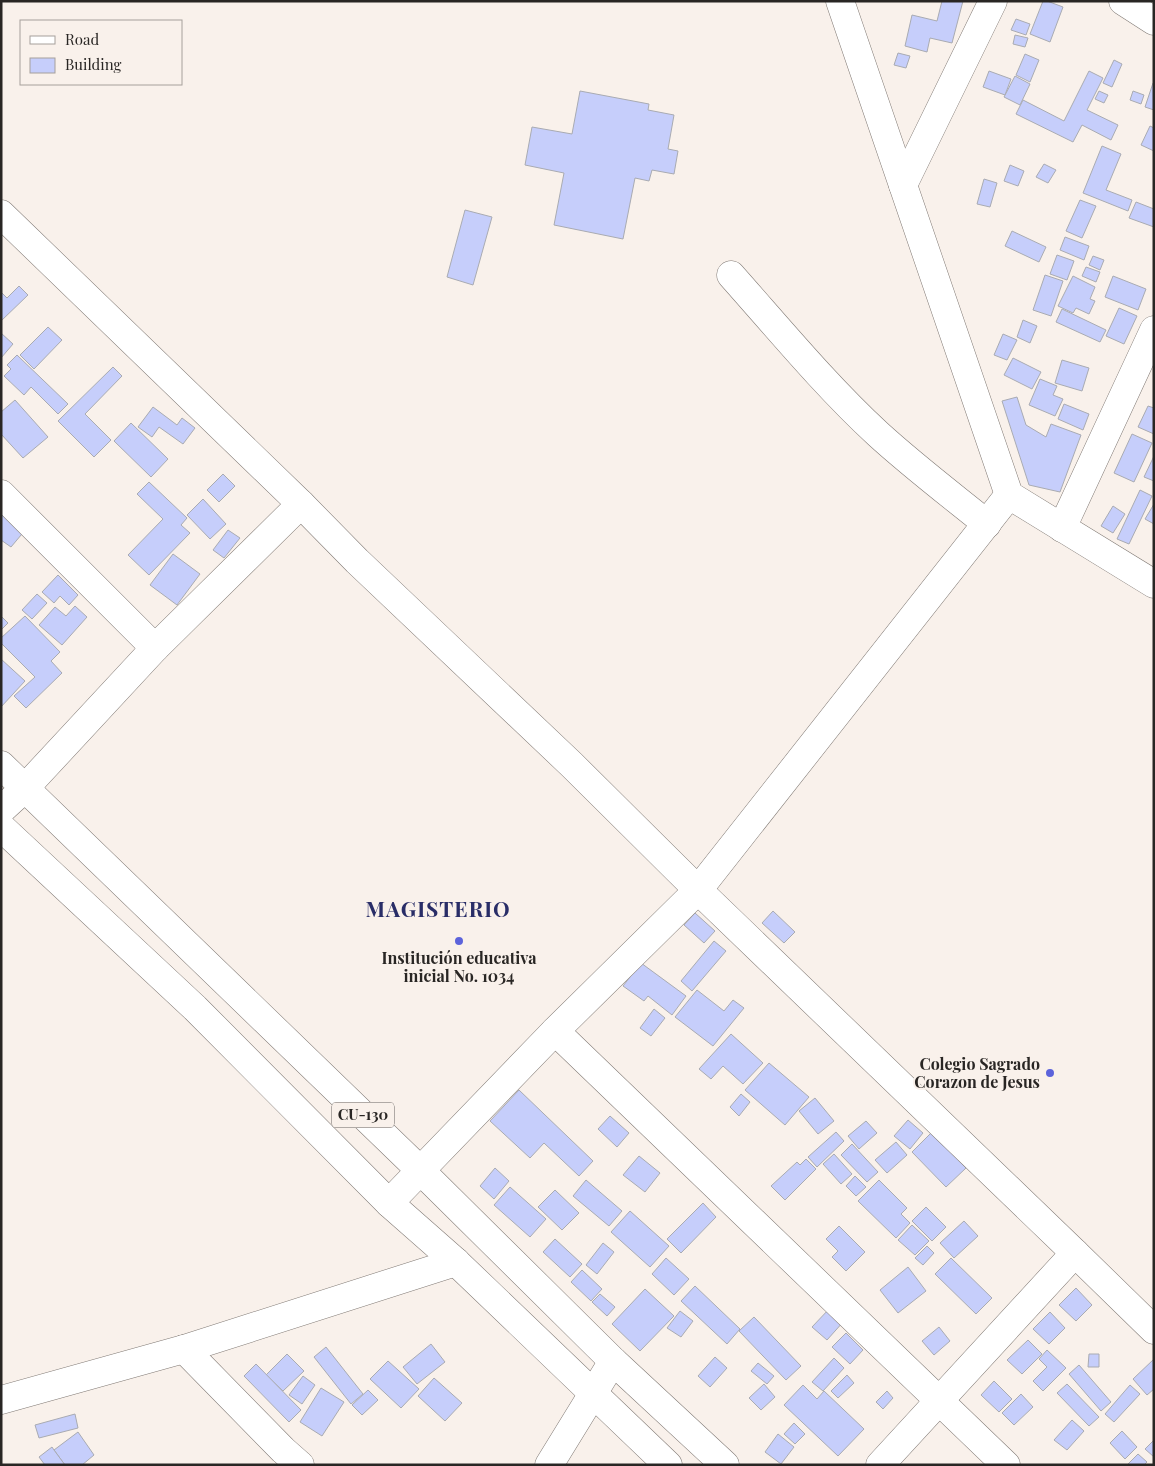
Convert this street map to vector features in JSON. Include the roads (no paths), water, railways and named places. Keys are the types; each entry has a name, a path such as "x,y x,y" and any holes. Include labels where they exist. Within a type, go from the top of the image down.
{"street":[{"path":"840,1 1009,495 1154,584"},
{"path":"903,185 993,1"},
{"path":"1122,1 1154,21"},
{"path":"1,214 301,504 357,562 572,766 1154,1330"},
{"path":"732,275 841,398 877,434 987,524"},
{"path":"1062,528 1154,330"},
{"path":"1,494 155,648"},
{"path":"389,1203 555,1031 698,890 1009,495"},
{"path":"1,810 25,788 155,648 301,504"},
{"name":"CU-130","path":"1,765 421,1170 614,1361 724,1465"},
{"name":"CU-130","path":"1,827 195,1008 389,1203 456,1262 668,1465"},
{"path":"555,1031 1006,1465"},
{"path":"880,1465 1075,1252"},
{"path":"1,1400 184,1349 456,1262"},
{"path":"184,1349 286,1460"},
{"path":"549,1465 614,1361"}],"place":[{"name":"Institución educativa inicial No. 1034","path":"459,941"},
{"name":"Colegio Sagrado Corazon de Jesus","path":"1050,1073"}],"district":[{"name":"MAGISTERIO","path":"438,910"}]}
